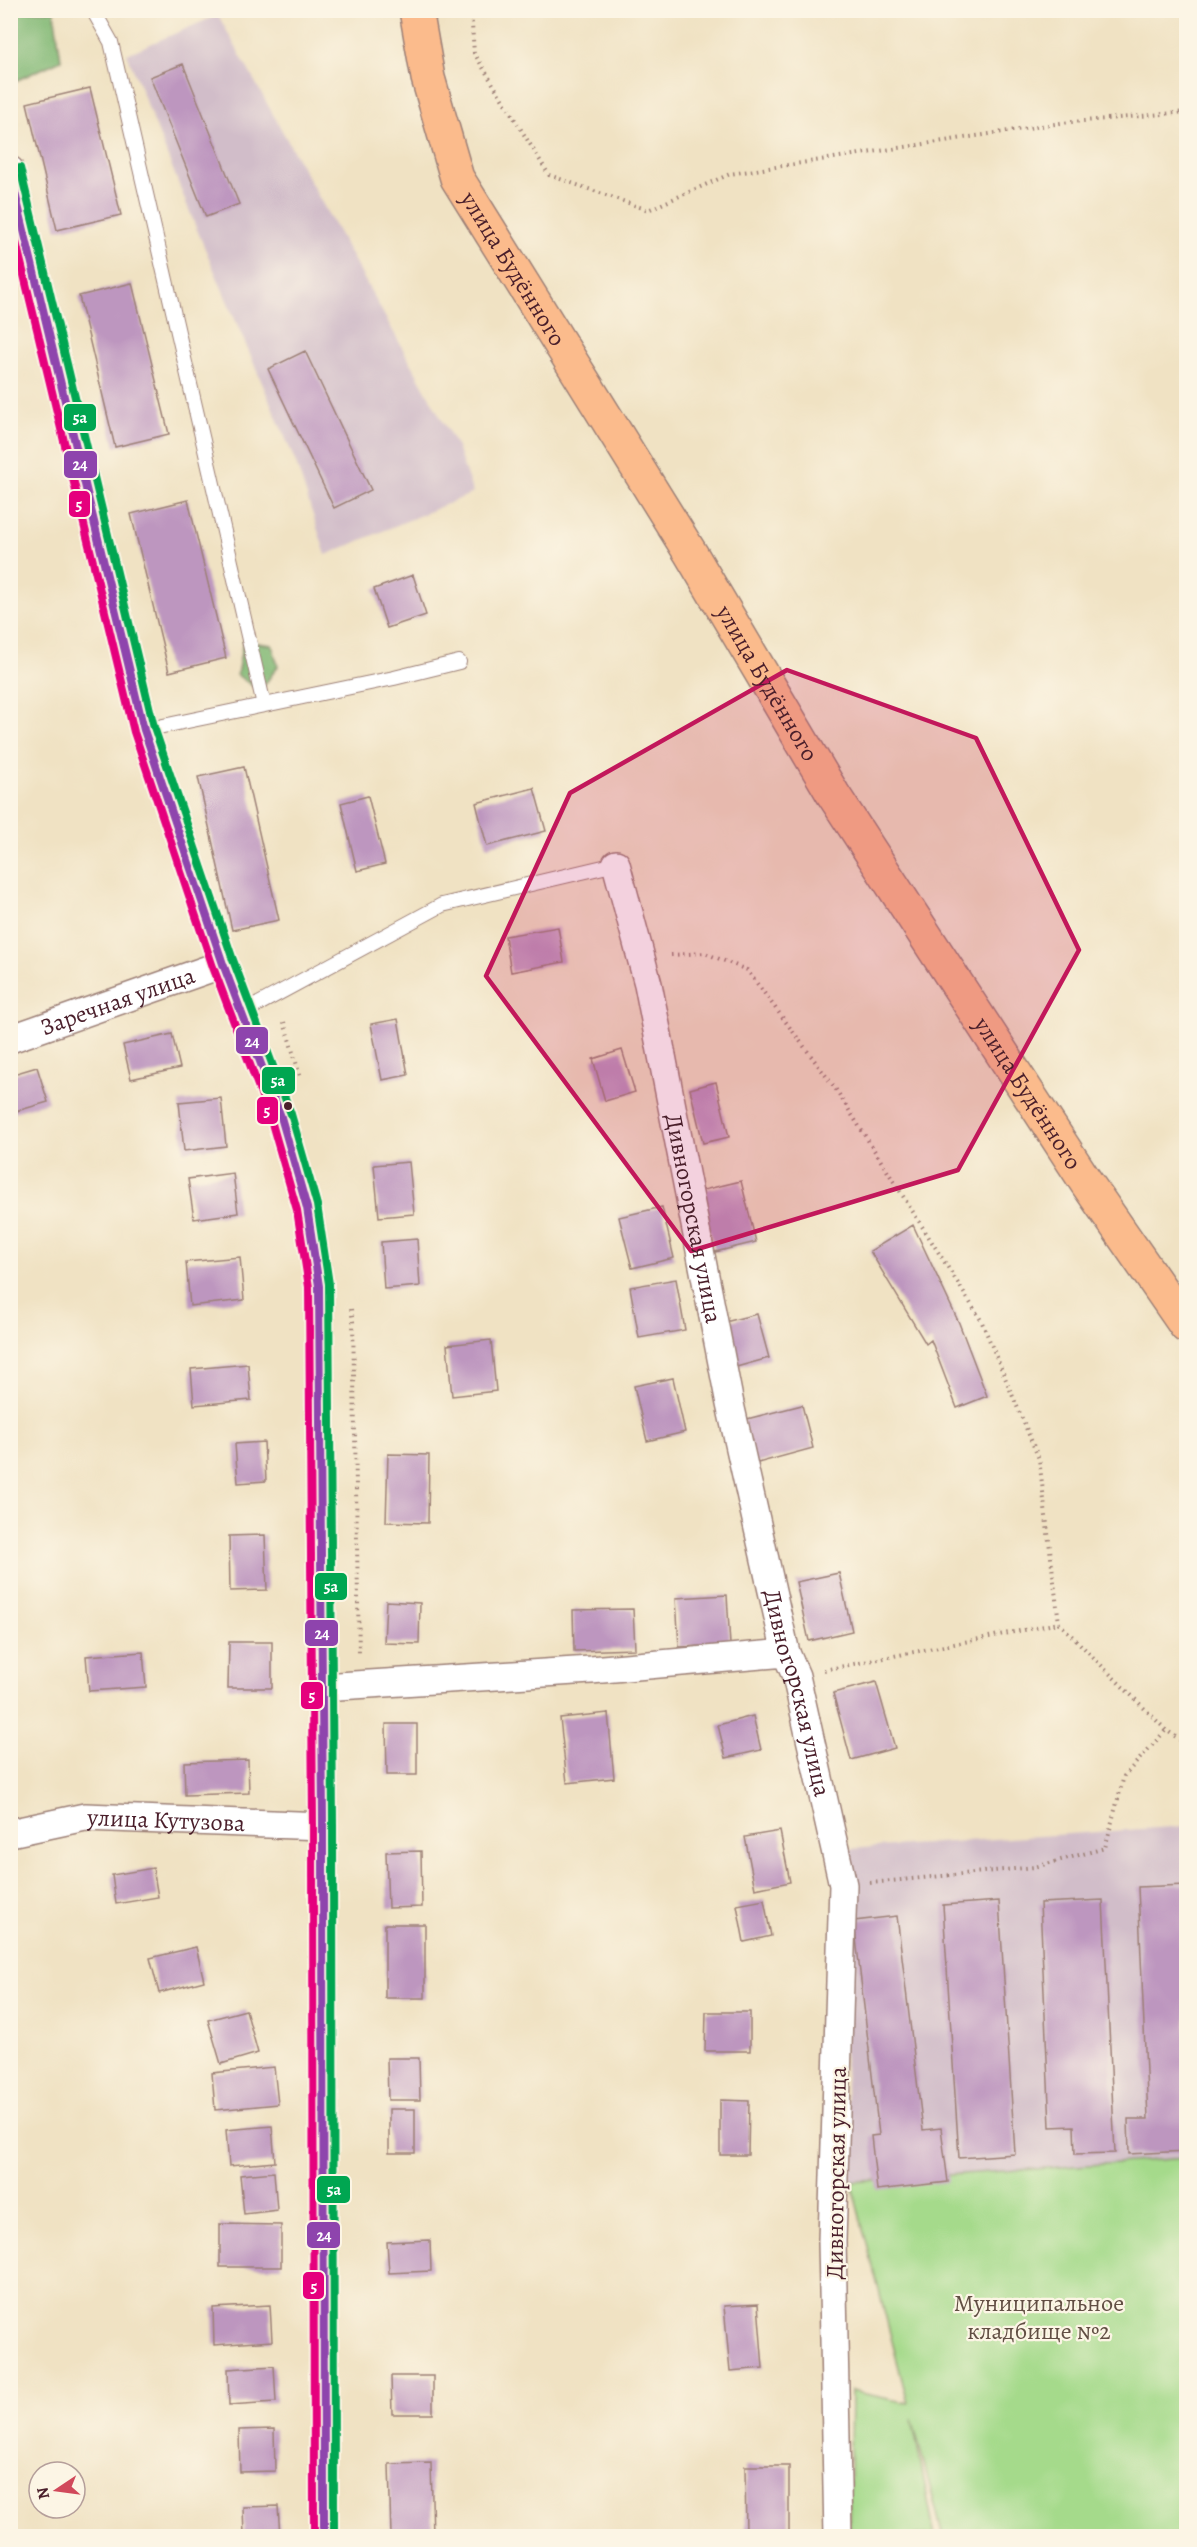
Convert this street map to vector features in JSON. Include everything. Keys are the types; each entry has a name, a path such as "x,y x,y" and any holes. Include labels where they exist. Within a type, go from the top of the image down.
{"main road":[{"name":"улица Будённого","path":"416,10 428,78 457,178 691,554 833,794 1086,1182 1186,1326"}],"street":[{"path":"10,170 144,730 223,964 281,1117 307,1208 319,1286 323,1826 324,2536"},
{"name":"Дивногорская улица","path":"616,864 641,957 670,1094 730,1404 843,1886 832,2241 838,2536"},
{"name":"Заречная улица","path":"10,1038 223,964"},
{"path":"322,1687 591,1670 791,1665"},
{"name":"улица Кутузова","path":"10,1833 85,1817 323,1826"}],"lane":[{"path":"93,10 111,42 264,705"},
{"path":"144,730 459,662"},
{"path":"242,1013 442,905 616,864"}],"path":[{"path":"471,10 474,53 549,175 648,210 730,174 1061,123 1186,112"},
{"path":"641,957 705,953 747,970 835,1088 981,1320 1039,1459 1059,1623 1166,1730 1186,1744"},
{"path":"791,1665 1059,1623"},
{"path":"843,1886 1035,1867 1105,1848 1124,1776 1166,1730"}],"highlighted area":[{"path":"787,670 976,738 1079,950 958,1170 691,1251 486,976 570,793"}],"shaded area":[{"path":"218,15 456,445 473,493 326,555 296,463 195,225 127,54"},
{"path":"1186,1826 1186,2158 851,2182 834,1850"}],"green space":[{"path":"10,11 54,11 61,60 11,83"},
{"path":"243,641 272,645 278,666 260,691 237,675"},
{"name":"Муниципальное кладбище №2","path":"1186,2158 1186,2536 943,2536 912,2419 935,2536 849,2536 851,2391 908,2403 851,2182"}],"building":[{"path":"183,64 239,204 206,217 150,77"},
{"path":"90,88 121,215 57,230 27,103"},
{"path":"132,283 169,434 115,447 79,296"},
{"path":"305,351 371,490 334,508 268,369"},
{"path":"188,500 226,658 169,672 131,514"},
{"path":"413,575 426,615 387,628 374,589"},
{"path":"244,767 279,920 232,930 198,777"},
{"path":"534,788 546,831 487,846 476,803"},
{"path":"368,796 385,864 357,871 341,803"},
{"path":"558,927 564,962 511,972 505,936"},
{"path":"398,1019 408,1075 382,1080 371,1024"},
{"path":"172,1034 180,1068 131,1079 123,1045"},
{"path":"622,1050 635,1092 605,1101 593,1059"},
{"path":"37,1067 48,1102 10,1113 10,1075"},
{"path":"716,1082 729,1137 703,1143 690,1089"},
{"path":"221,1098 226,1146 184,1151 179,1102"},
{"path":"409,1162 414,1214 379,1217 374,1165"},
{"path":"233,1173 238,1213 194,1219 188,1179"},
{"path":"741,1181 756,1242 715,1252 699,1191"},
{"path":"662,1207 674,1258 632,1268 619,1217"},
{"path":"913,1225 959,1323 987,1396 957,1408 931,1340 926,1344 870,1251"},
{"path":"417,1239 420,1286 384,1289 381,1242"},
{"path":"240,1257 244,1300 190,1306 186,1262"},
{"path":"676,1279 685,1330 639,1338 630,1287"},
{"path":"757,1314 769,1358 729,1369 717,1324"},
{"path":"491,1340 496,1391 452,1396 447,1345"},
{"path":"248,1364 251,1400 194,1405 191,1369"},
{"path":"673,1378 685,1432 647,1441 634,1386"},
{"path":"802,1405 813,1448 754,1464 743,1420"},
{"path":"264,1442 266,1481 238,1483 235,1444"},
{"path":"388,1454 429,1455 428,1523 386,1522"},
{"path":"265,1535 267,1590 230,1591 229,1536"},
{"path":"839,1573 852,1631 809,1641 796,1582"},
{"path":"727,1595 730,1645 679,1647 676,1598"},
{"path":"386,1601 420,1603 419,1644 384,1643"},
{"path":"633,1609 635,1649 574,1651 573,1610"},
{"path":"229,1642 272,1642 272,1688 228,1688"},
{"path":"143,1652 146,1687 89,1691 86,1656"},
{"path":"876,1682 895,1748 851,1760 833,1693"},
{"path":"608,1713 614,1778 567,1783 560,1718"},
{"path":"753,1716 761,1750 726,1758 718,1725"},
{"path":"386,1724 417,1724 417,1775 387,1775"},
{"path":"248,1760 249,1793 185,1795 184,1762"},
{"path":"780,1831 790,1882 755,1889 745,1837"},
{"path":"421,1851 422,1907 388,1908 386,1852"},
{"path":"153,1868 158,1897 116,1904 112,1875"},
{"path":"1186,1885 1186,2151 1129,2154 1128,2119 1148,2119 1138,1887"},
{"path":"764,1900 771,1936 744,1942 737,1905"},
{"path":"1103,1900 1115,2153 1075,2154 1074,2126 1050,2127 1040,1903"},
{"path":"999,1901 1015,2154 959,2158 943,1905"},
{"path":"897,1916 923,2130 941,2128 948,2182 877,2190 871,2136 879,2135 854,1921"},
{"path":"385,1924 425,1924 425,1998 385,1998"},
{"path":"196,1947 204,1981 159,1993 150,1958"},
{"path":"246,2010 258,2053 221,2064 208,2020"},
{"path":"706,2012 750,2012 750,2051 705,2051"},
{"path":"387,2058 419,2058 420,2100 388,2100"},
{"path":"274,2067 278,2104 215,2110 212,2073"},
{"path":"720,2100 749,2101 748,2155 720,2155"},
{"path":"389,2109 415,2109 415,2153 389,2153"},
{"path":"272,2126 275,2162 229,2166 226,2130"},
{"path":"274,2172 277,2210 244,2214 240,2175"},
{"path":"220,2224 281,2225 281,2267 220,2267"},
{"path":"430,2240 431,2271 389,2273 387,2242"},
{"path":"758,2304 763,2368 730,2371 724,2306"},
{"path":"270,2305 272,2341 214,2345 213,2308"},
{"path":"274,2366 276,2402 229,2405 228,2369"},
{"path":"391,2376 433,2376 433,2414 392,2414"},
{"path":"274,2429 275,2471 240,2472 239,2430"},
{"path":"431,2463 433,2536 391,2536 389,2464"},
{"path":"745,2466 789,2466 789,2536 746,2536"},
{"path":"278,2506 280,2536 244,2536 243,2507"}],"transit line":[{"name":"5а","path":"20,168 154,727 233,960 291,1114 317,1205 329,1284 333,1826 334,2536"},
{"name":"24","path":"10,172 144,730 223,964 281,1117 307,1208 319,1286 323,1826 324,2536"},
{"name":"5","path":"10,217 134,732 213,967 271,1120 297,1210 309,1287 313,1826 314,2536"}]}
